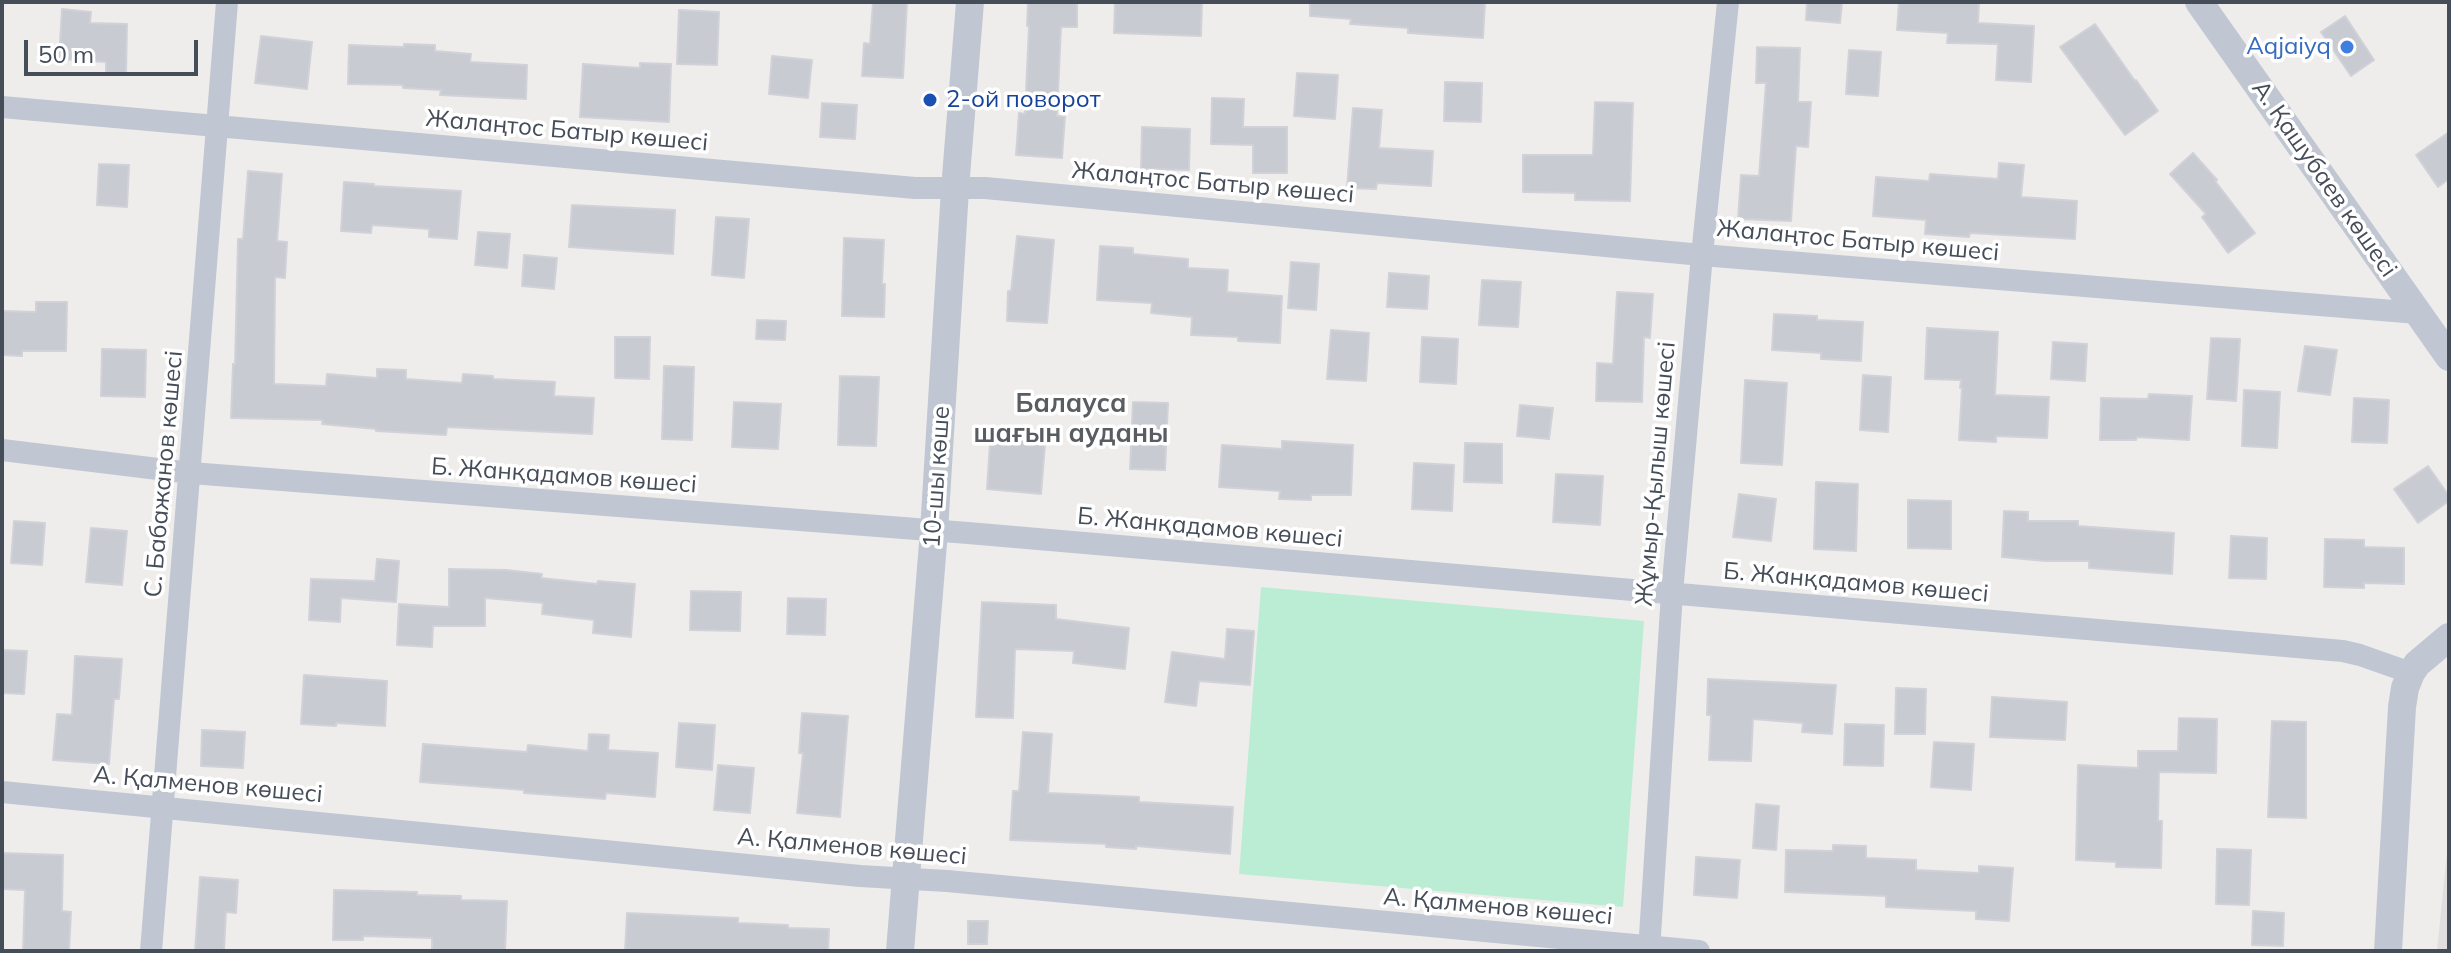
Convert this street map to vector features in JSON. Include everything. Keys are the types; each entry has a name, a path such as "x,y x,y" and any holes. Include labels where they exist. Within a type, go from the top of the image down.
{"street":[{"name":"С. Бабажанов көшесі","path":"151,951 227,2"},
{"name":"10-шы көше","path":"900,951 934,531 970,2"},
{"name":"Жұмыр-Қылыш көшесі","path":"1649,949 1672,593 1728,2"},
{"name":"А. Қашубаев көшесі","path":"2199,2 2449,357"},
{"name":"Жалаңтос Батыр көшесі","path":"2,107 915,188 1001,190 1702,255 2418,313"},
{"name":"Б. Жанқадамов көшесі","path":"2,450 191,473 934,531 2343,651 2411,673"},
{"path":"2388,951 2402,707 2411,673 2424,657 2449,637"},
{"name":"А. Қалменов көшесі","path":"2,792 1649,949 1699,951"}],"shaded area":[{"path":"2449,832 2449,951 2437,951"}],"green space":[{"path":"1261,587 1644,621 1623,907 1239,874"}],"building":[{"path":"873,2 907,2 903,78 862,76 864,43 870,44"},
{"path":"1028,2 1077,2 1077,27 1061,27 1057,116 1065,116 1062,158 1016,155 1019,113 1025,114"},
{"path":"1115,2 1202,2 1201,36 1114,33"},
{"path":"1310,2 1485,2 1483,38 1408,33 1408,28 1350,24 1351,19 1310,16"},
{"path":"1807,2 1842,2 1840,23 1806,20"},
{"path":"1899,2 1979,2 1978,23 2034,26 2031,82 1996,80 1998,44 1947,43 1948,33 1897,30"},
{"path":"62,9 91,12 90,23 127,24 126,75 106,75 106,62 59,59"},
{"path":"679,10 719,12 717,65 677,64"},
{"path":"2345,16 2374,60 2351,76 2321,32"},
{"path":"2095,24 2158,111 2125,135 2060,47"},
{"path":"261,36 312,42 307,89 255,83"},
{"path":"404,44 435,45 435,51 471,54 470,62 527,65 526,99 440,95 441,90 403,88 403,85 348,84 349,45 404,47"},
{"path":"1757,47 1800,48 1798,102 1811,102 1808,147 1796,146 1791,221 1738,219 1741,175 1759,176 1766,83 1756,83"},
{"path":"1849,50 1881,52 1878,96 1846,94"},
{"path":"772,56 812,60 808,98 769,94"},
{"path":"640,63 671,64 669,122 580,117 583,64 640,68"},
{"path":"1297,73 1338,75 1335,119 1294,116"},
{"path":"1445,82 1482,83 1481,122 1444,121"},
{"path":"1212,98 1244,99 1243,127 1287,127 1287,173 1253,173 1253,145 1211,144"},
{"path":"1595,102 1633,103 1630,201 1575,200 1575,193 1523,192 1523,155 1593,155"},
{"path":"822,103 857,105 855,139 820,137"},
{"path":"1353,108 1382,110 1379,148 1433,151 1431,186 1377,183 1376,189 1347,188"},
{"path":"1142,127 1190,129 1189,170 1141,169"},
{"path":"2449,132 2449,179 2438,187 2416,155"},
{"path":"2193,153 2217,180 2255,233 2228,253 2202,217 2206,214 2170,174"},
{"path":"1999,163 2024,165 2021,197 2077,201 2075,239 1970,233 1969,237 1925,234 1926,220 1873,216 1876,177 1929,181 1930,174 1998,179"},
{"path":"99,164 129,165 127,207 97,205"},
{"path":"248,171 282,174 277,241 287,242 285,278 275,277 274,384 326,386 327,374 377,378 377,369 406,370 406,379 462,383 463,374 555,382 554,396 594,398 592,434 447,427 446,435 376,431 322,424 323,420 231,418 238,239 243,239"},
{"path":"344,182 461,191 457,239 429,237 429,229 372,225 371,233 341,231"},
{"path":"572,205 675,210 673,254 569,247"},
{"path":"716,217 749,219 744,278 712,275"},
{"path":"478,232 510,234 507,268 475,265"},
{"path":"1017,236 1054,240 1047,323 1007,321 1008,291 1011,291"},
{"path":"844,238 884,240 884,317 842,316"},
{"path":"1100,246 1133,248 1133,254 1188,259 1188,268 1228,270 1227,292 1282,296 1280,343 1191,335 1192,317 1151,313 1152,303 1097,300"},
{"path":"524,255 557,258 554,289 522,286"},
{"path":"1291,262 1319,264 1316,310 1288,308"},
{"path":"1389,273 1429,276 1427,309 1387,307"},
{"path":"1482,280 1521,282 1518,327 1479,325"},
{"path":"1617,292 1653,294 1650,338 1644,337 1642,402 1596,401 1597,363 1613,364"},
{"path":"36,302 67,302 66,351 22,351 22,356 2,355 2,311 36,312"},
{"path":"1774,314 1863,322 1861,361 1821,359 1821,353 1772,350"},
{"path":"757,320 786,321 785,340 756,339"},
{"path":"1927,328 1998,332 1995,395 2049,397 2047,438 1996,436 1996,442 1959,440 1961,380 1925,379"},
{"path":"1331,330 1369,333 1366,381 1327,379"},
{"path":"615,337 650,337 649,379 615,378"},
{"path":"1422,337 1458,339 1456,384 1420,382"},
{"path":"2211,338 2240,339 2236,401 2207,399"},
{"path":"2053,342 2087,344 2085,381 2051,379"},
{"path":"2305,346 2337,350 2330,395 2298,391"},
{"path":"102,349 146,350 145,397 101,396"},
{"path":"664,366 694,367 692,440 662,439"},
{"path":"1863,375 1891,377 1888,432 1860,430"},
{"path":"840,376 879,377 876,446 838,445"},
{"path":"1745,380 1787,383 1782,465 1741,463"},
{"path":"2244,390 2280,392 2277,448 2242,446"},
{"path":"2149,394 2192,396 2189,440 2137,437 2136,440 2100,440 2101,398 2148,399"},
{"path":"2354,398 2389,400 2387,443 2352,442"},
{"path":"734,402 781,404 778,449 732,447"},
{"path":"1133,402 1168,403 1165,470 1130,469"},
{"path":"1520,405 1553,408 1549,439 1517,436"},
{"path":"991,428 1046,432 1041,494 987,489"},
{"path":"1282,441 1353,445 1351,495 1311,495 1311,500 1279,499 1280,491 1219,487 1222,445 1282,449"},
{"path":"1465,443 1502,444 1502,483 1464,482"},
{"path":"1414,463 1454,465 1452,511 1412,509"},
{"path":"2428,466 2449,496 2449,501 2418,523 2394,489"},
{"path":"1556,474 1603,476 1600,525 1553,522"},
{"path":"1816,482 1858,484 1856,551 1814,549"},
{"path":"1739,494 1776,499 1771,541 1733,537"},
{"path":"1908,500 1951,501 1951,549 1908,548"},
{"path":"2004,511 2028,512 2028,521 2078,521 2078,526 2174,533 2172,574 2089,568 2089,561 2002,557"},
{"path":"14,521 45,523 42,565 11,563"},
{"path":"91,528 127,531 122,585 86,582"},
{"path":"2231,536 2267,538 2266,579 2229,578"},
{"path":"2325,539 2364,540 2364,547 2404,548 2404,584 2364,583 2364,588 2324,587"},
{"path":"377,559 399,561 396,602 341,598 340,622 309,620 311,579 375,581"},
{"path":"449,569 506,570 542,574 541,578 597,584 598,581 635,584 631,637 593,633 594,620 542,614 543,603 485,598 485,626 433,626 432,647 397,645 399,604 449,607"},
{"path":"691,591 741,592 740,631 690,630"},
{"path":"788,598 826,599 825,635 787,634"},
{"path":"982,602 1056,605 1056,619 1129,628 1125,669 1073,663 1074,651 1015,649 1013,718 976,717"},
{"path":"1227,629 1254,631 1250,685 1199,681 1196,706 1165,702 1172,652 1225,659"},
{"path":"2,650 27,651 24,694 2,693"},
{"path":"75,656 122,659 119,699 114,699 109,764 53,760 57,714 72,715"},
{"path":"304,675 387,681 385,726 301,724"},
{"path":"1708,679 1836,685 1832,734 1802,732 1803,723 1753,719 1751,761 1709,760 1711,715 1707,715"},
{"path":"1896,688 1926,689 1925,734 1895,734"},
{"path":"1992,697 2067,702 2065,740 1990,737"},
{"path":"802,713 848,716 840,817 797,813 803,753 799,753"},
{"path":"2179,718 2217,719 2216,773 2159,772 2161,868 2116,867 2116,862 2076,860 2078,765 2138,768 2138,751 2178,751"},
{"path":"2272,721 2306,722 2306,818 2268,817"},
{"path":"679,723 715,725 712,770 676,767"},
{"path":"1845,724 1884,725 1883,766 1844,765"},
{"path":"202,730 245,732 243,768 201,766"},
{"path":"1023,732 1052,734 1048,793 1139,797 1139,802 1233,807 1230,854 1010,840 1013,791 1019,791"},
{"path":"589,734 609,735 608,750 658,753 655,797 606,793 605,799 420,782 423,744 527,752 528,745 588,751"},
{"path":"1934,742 1974,744 1971,790 1931,787"},
{"path":"718,765 754,768 750,813 714,810"},
{"path":"1756,804 1779,806 1776,850 1753,848"},
{"path":"1833,845 1866,846 1866,858 1916,860 1916,870 1979,873 1979,866 2013,868 2009,921 1976,919 1976,911 1886,907 1886,896 1785,892 1786,850 1833,851"},
{"path":"2217,849 2251,850 2249,905 2216,904"},
{"path":"2,853 63,855 62,911 71,912 69,951 23,951 25,890 2,889"},
{"path":"1696,857 1740,860 1737,898 1694,895"},
{"path":"200,877 238,880 236,913 226,912 224,951 195,951"},
{"path":"334,890 417,892 417,895 461,896 461,900 507,901 505,951 432,950 432,938 363,936 363,940 333,940"},
{"path":"2253,911 2284,913 2283,946 2252,945"},
{"path":"627,913 738,918 738,923 829,929 828,951 625,951"},
{"path":"968,921 988,921 987,944 968,944"}],"place":[{"name":"Aqjaiyq","path":"2347,47"},
{"name":"2-ой поворот","path":"930,100"}],"district":[{"name":"Балауса шағын ауданы","path":"1071,419"}]}
